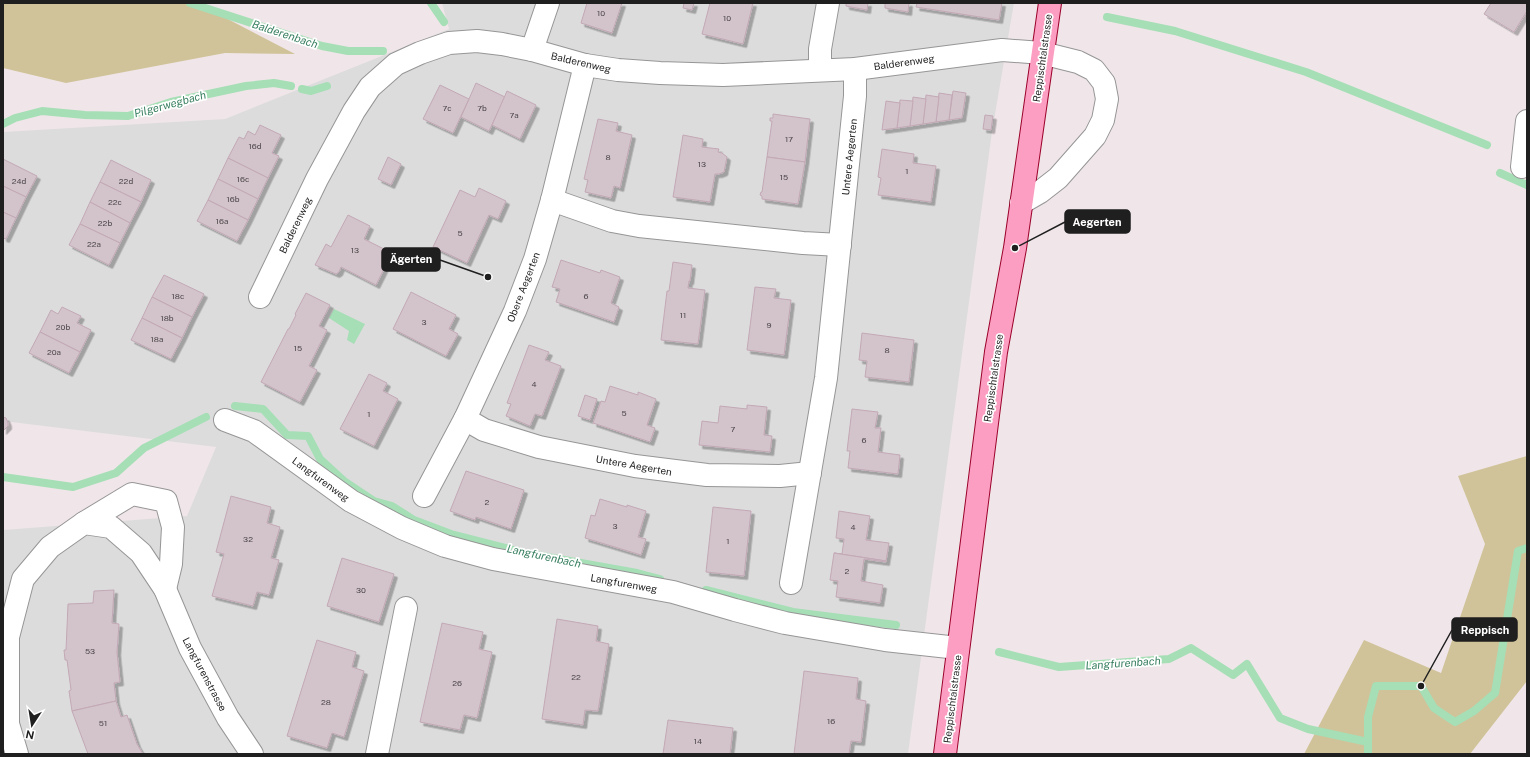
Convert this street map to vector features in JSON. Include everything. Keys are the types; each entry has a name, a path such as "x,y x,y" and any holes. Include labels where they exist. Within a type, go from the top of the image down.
{"main road":[{"name":"Reppischtalstrasse","path":"945,754 996,352 1022,203 1050,3"}],"street":[{"path":"532,50 548,3"},
{"path":"820,70 820,49 828,3"},
{"name":"Balderenweg","path":"260,297 318,179 354,111 370,87 396,64 420,53 449,43 477,41 532,50 584,64 618,70 676,74 723,74 855,69 1002,50 1042,54 1078,62 1094,70 1104,83 1107,99 1103,120 1095,136 1058,178 1040,192 1022,203"},
{"name":"Obere Aegerten","path":"424,496 465,419 515,311 535,259 552,200 584,64"},
{"name":"Untere Aegerten","path":"791,583 826,378 855,96 855,69"},
{"path":"1522,167 1527,121"},
{"path":"552,200 612,221 639,226 803,243 840,245"},
{"name":"Untere Aegerten","path":"465,419 484,430 538,447 643,467 707,475 780,476 810,473"},
{"name":"Langfurenweg","path":"226,420 254,431 350,501 402,528 445,546 493,559 673,592 735,610 812,628 885,640 958,648"},
{"path":"17,754 8,724 8,637 23,579 50,547 84,523 132,494 166,501 172,527 171,564 165,589"},
{"name":"Langfurenstrasse","path":"84,523 111,527 141,553 165,589 194,656 228,718 252,754"},
{"path":"377,754 406,608"}],"shaded area":[{"path":"3,3 197,3 295,54 225,53 66,83 3,68"},
{"path":"442,3 1014,3 992,132 908,754 3,754 3,530 187,516 216,447 3,421 3,132 225,119 449,29"},
{"path":"334,309 365,324 354,344 347,340 349,331 329,318"},
{"path":"1527,456 1527,681 1470,754 1304,754 1364,640 1441,673 1485,544 1458,476"}],"building":[{"path":"587,3 622,3 612,33 581,23"},
{"path":"684,3 694,3 692,10 683,8"},
{"path":"710,3 753,3 743,44 702,34"},
{"path":"846,3 868,3 867,10 846,6"},
{"path":"885,3 909,3 908,12 885,8"},
{"path":"917,3 1002,3 999,20 916,7"},
{"path":"1491,3 1527,3 1527,11 1514,32 1484,14"},
{"path":"476,83 505,97 489,131 461,117"},
{"path":"440,85 469,99 453,133 423,119"},
{"path":"507,91 536,105 520,139 492,125"},
{"path":"953,91 966,93 962,118 949,120"},
{"path":"939,93 952,95 949,120 936,122"},
{"path":"926,95 939,97 936,122 923,124"},
{"path":"913,97 926,99 923,124 910,126"},
{"path":"900,100 913,101 910,126 897,128"},
{"path":"886,101 900,103 897,128 882,130"},
{"path":"773,114 810,119 805,162 767,157 772,121 770,121 770,118 773,118"},
{"path":"985,115 993,116 991,130 983,129"},
{"path":"598,119 618,123 616,131 632,135 620,188 614,186 611,198 585,192 588,180 584,179"},
{"path":"260,125 281,135 272,153 279,156 268,178 228,158 239,137 244,139 248,131 255,135"},
{"path":"683,135 703,139 702,147 719,149 718,152 727,157 724,172 715,174 710,202 673,197"},
{"path":"882,149 914,154 913,163 936,166 931,202 878,195 881,178 878,177"},
{"path":"388,157 401,164 391,185 378,179"},
{"path":"767,157 805,162 798,204 762,199 762,196 760,195 762,192"},
{"path":"228,158 268,178 258,199 218,179"},
{"path":"3,159 37,176 26,197 3,186"},
{"path":"111,160 151,180 141,202 100,182"},
{"path":"218,179 258,199 248,220 208,200"},
{"path":"100,182 141,202 130,223 90,202"},
{"path":"3,186 26,197 16,218 3,212"},
{"path":"479,188 506,201 498,219 489,215 467,263 433,247 460,190 475,197"},
{"path":"208,200 248,220 237,241 197,221"},
{"path":"90,202 130,223 120,243 80,224"},
{"path":"3,212 16,218 6,239 3,238"},
{"path":"348,215 370,226 364,239 392,253 376,285 341,267 339,272 336,274 315,265 326,244 331,247"},
{"path":"80,224 120,243 109,265 69,245"},
{"path":"561,260 600,273 601,270 620,277 611,303 619,307 614,322 556,302 560,289 552,287"},
{"path":"673,262 692,265 688,288 705,290 698,344 661,340 667,291 669,291"},
{"path":"164,275 204,294 192,317 152,297"},
{"path":"755,287 776,289 774,298 791,300 784,355 747,350"},
{"path":"411,292 456,315 449,329 458,334 446,356 393,329"},
{"path":"306,293 330,305 319,326 327,330 309,366 317,370 300,402 261,382"},
{"path":"152,297 192,317 182,338 142,318"},
{"path":"62,307 81,316 77,323 91,330 80,352 40,332 51,310 58,314"},
{"path":"142,318 182,338 171,359 131,340"},
{"path":"40,332 80,352 69,373 29,353"},
{"path":"862,333 914,340 909,382 865,377 867,361 859,360"},
{"path":"529,345 549,352 545,360 561,366 542,416 535,414 530,426 506,416 511,404 507,403"},
{"path":"369,374 387,383 383,391 398,399 374,446 340,429"},
{"path":"610,386 638,395 638,392 656,399 647,425 655,428 650,442 593,423 601,401 605,402"},
{"path":"585,395 597,399 590,420 578,416"},
{"path":"747,405 767,407 764,435 772,436 770,452 699,445 702,421 718,423 720,406 747,409"},
{"path":"852,409 878,412 875,428 881,428 878,452 900,455 898,474 848,468 850,451 847,451"},
{"path":"3,417 6,418 8,426 3,431"},
{"path":"466,471 524,490 511,529 476,517 475,520 450,511"},
{"path":"231,496 271,507 267,523 280,527 271,558 279,560 269,595 257,592 253,606 212,596 224,554 216,552"},
{"path":"600,499 646,511 638,537 646,539 641,555 585,538 591,515 595,516"},
{"path":"713,507 751,511 744,576 706,572"},
{"path":"839,511 870,516 866,540 889,543 886,561 834,553 842,554 844,539 836,538"},
{"path":"834,553 886,561 864,559 861,581 883,585 880,603 836,597 838,581 830,580"},
{"path":"342,558 394,574 379,622 327,606"},
{"path":"114,590 112,623 119,624 117,652 120,682 114,683 116,701 72,711 69,691 71,690 67,660 65,660 64,650 66,650 68,604 93,603 94,591"},
{"path":"557,619 598,626 596,641 609,644 598,711 585,710 583,725 542,719"},
{"path":"442,623 483,632 479,649 492,652 477,718 464,715 460,730 420,722"},
{"path":"317,640 356,652 352,667 364,671 344,737 332,733 327,748 287,736"},
{"path":"804,671 858,678 856,699 866,701 861,742 851,741 849,754 794,754"},
{"path":"116,701 121,717 127,715 137,744 143,754 88,754 72,711"},
{"path":"668,720 733,728 730,754 663,754"}],"waterway":[{"name":"Balderenbach","path":"190,3 322,46 348,51 383,51"},
{"path":"431,3 444,22"},
{"path":"1107,17 1175,31 1306,72 1487,145"},
{"name":"Pilgerwegbach","path":"3,124 15,118 42,111 85,115 128,116 171,102 246,86 274,83 291,86"},
{"name":"Pilgerwegbach","path":"302,89 311,91 327,86"},
{"path":"1500,173 1527,185"},
{"name":"Langfurenbach","path":"235,406 263,409 287,435 308,436 320,459 344,481 374,501 392,506 414,520 451,534 525,553 637,573 660,579"},
{"name":"Langfurenbach","path":"3,477 73,487 116,473 144,448 206,417"},
{"path":"1368,754 1368,717 1376,686 1421,686 1434,708 1455,722 1474,711 1495,693 1518,551 1527,548"},
{"name":"Langfurenbach","path":"706,590 793,612 896,625"},
{"name":"Langfurenbach","path":"999,652 1059,667 1169,659 1191,648 1233,675 1247,664 1280,718 1308,729 1368,742"}],"place":[{"name":"Aegerten","path":"1015,248"},
{"name":"Ägerten","path":"488,277"},
{"name":"Reppisch","path":"1421,686"}]}
